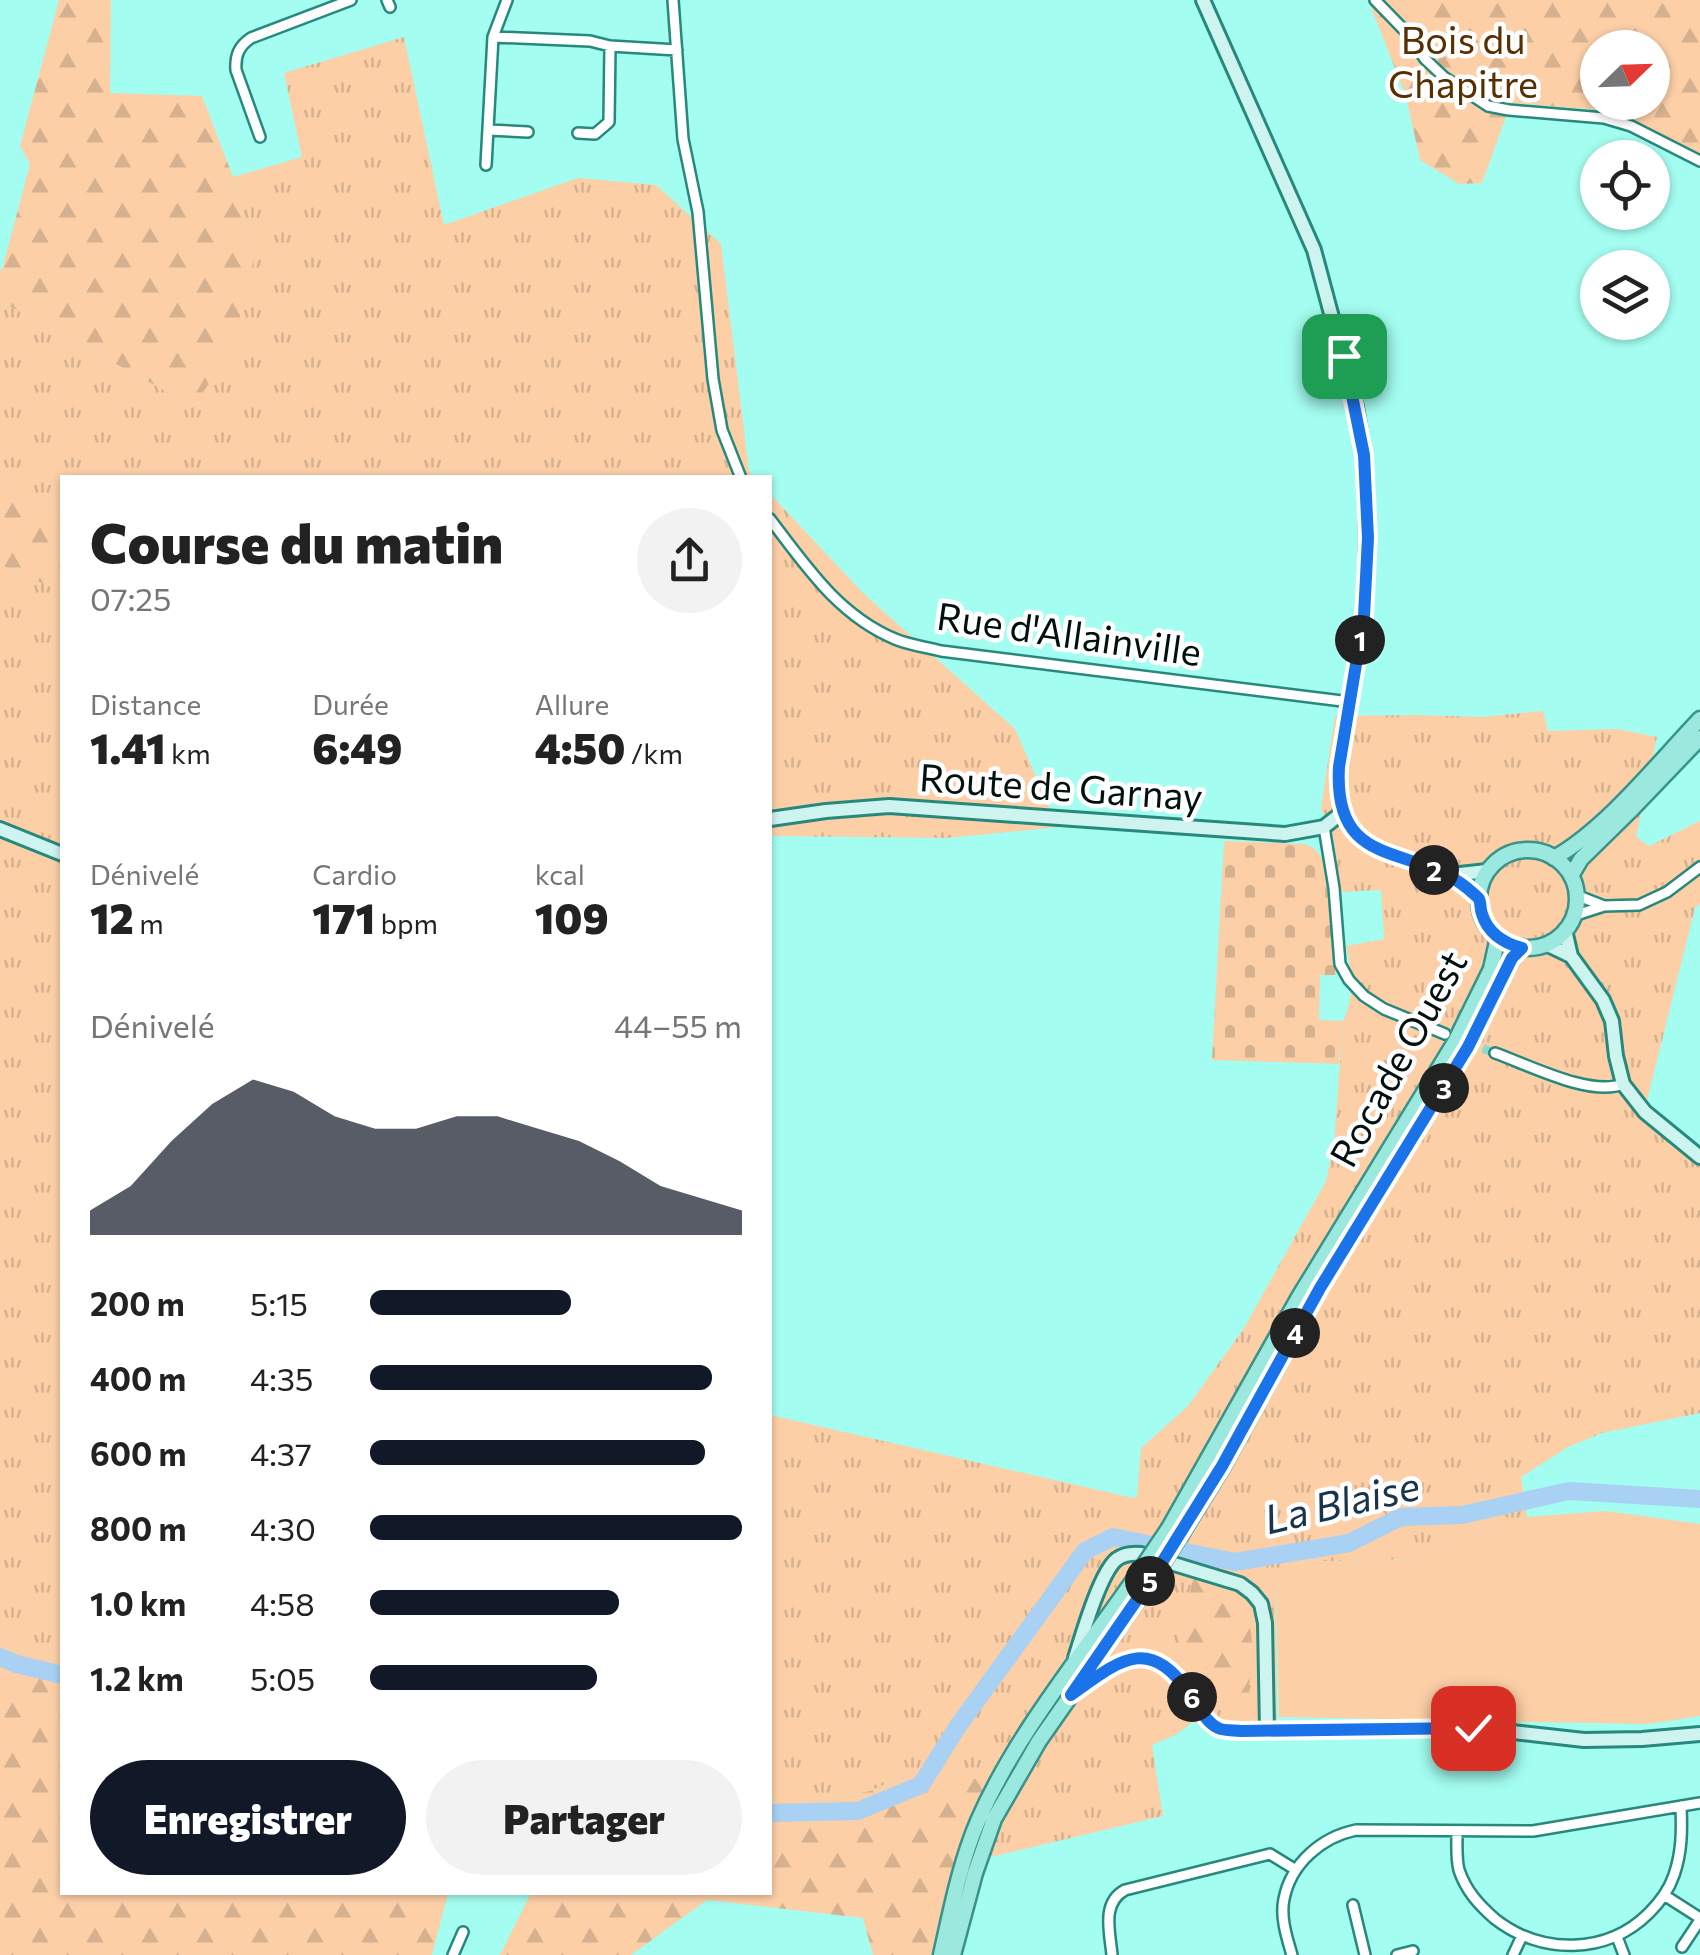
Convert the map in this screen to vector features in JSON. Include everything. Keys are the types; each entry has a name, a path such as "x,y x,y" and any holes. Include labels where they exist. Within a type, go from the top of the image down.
{"main road":[{"path":"1554,858 1593,829 1700,720"},
{"path":"1571,876 1580,859 1700,738"},
{"path":"1534,850 1554,858 1571,876 1576,895 1574,916 1566,930 1546,944 1522,948 1498,938 1484,920 1479,898 1488,871 1513,852 1534,850"},
{"name":"Rocade Ouest","path":"1176,1529 1308,1282 1455,1042 1491,969 1498,938"},
{"name":"Rocade Ouest","path":"952,1955 994,1819 1028,1758 1176,1529 1222,1466 1320,1288 1468,1047 1512,958 1522,948"},
{"name":"Rocade Ouest","path":"942,1955 960,1874 978,1821 1012,1758 1070,1670 1149,1570"}],"street":[{"path":"260,136 236,70 243,43 352,0"},
{"path":"486,166 493,37 507,0"},
{"path":"674,0 683,138 698,212 713,379 722,430 741,475"},
{"path":"1203,0 1314,250 1356,407 1364,455 1368,538 1364,616 1338,778 1343,812 1360,838 1375,849 1451,876 1479,898"},
{"path":"1376,0 1444,77 1488,106 1604,118 1631,126 1700,160"},
{"path":"493,37 677,50"},
{"path":"578,134 596,134 609,122 610,46"},
{"path":"488,130 528,132"},
{"name":"Rue d'Allainville","path":"772,522 826,591 856,617 896,639 941,652 1350,702"},
{"name":"Route de Garnay","path":"772,820 889,806 1285,834 1324,826 1343,812"},
{"path":"1324,826 1340,964 1349,980 1384,1009 1445,1034"},
{"path":"0,828 60,853"},
{"path":"1576,895 1604,906 1626,908 1653,900 1700,867"},
{"path":"1451,876 1488,871"},
{"path":"1574,916 1604,906"},
{"path":"1566,930 1571,956 1604,1000 1612,1021 1623,1084 1645,1112 1700,1157"},
{"path":"1546,944 1571,956"},
{"path":"1496,1053 1591,1087 1623,1084"},
{"path":"1070,1670 1112,1564 1119,1557 1141,1554 1240,1584 1261,1604 1268,1730"},
{"path":"1071,1695 1109,1667 1142,1658 1166,1666 1218,1728 1478,1728 1584,1740 1700,1734"},
{"path":"1292,1955 1284,1926 1283,1900 1296,1870 1314,1849 1340,1833 1533,1830 1700,1804"},
{"path":"1457,1832 1458,1867 1478,1904 1522,1936 1566,1948 1617,1937 1664,1896 1674,1877 1682,1844 1682,1806"},
{"path":"1112,1955 1109,1908 1115,1895 1125,1890 1270,1854 1296,1870"},
{"path":"1664,1896 1700,1918 1682,1947"},
{"path":"1353,1905 1365,1955"},
{"path":"453,1955 463,1932"},
{"path":"1513,1955 1522,1936"},
{"path":"1617,1937 1624,1955"},
{"path":"1397,1955 1413,1951"}],"green space":[{"path":"59,0 111,0 110,93 202,96 233,177 254,259 231,353 193,406 6,304 0,316 0,270 30,164 20,146"},
{"name":"Bois du Chapitre","path":"1368,0 1700,0 1700,158 1670,145 1670,140 1658,140 1620,120 1670,120 1670,30 1580,30 1580,108 1511,103 1482,183 1459,184 1420,160 1406,96"},
{"path":"404,37 444,225 578,178 656,185 721,244 749,471 753,475 60,475 60,523 0,484 0,316 6,304 193,406 254,259 233,177 302,157 284,73"},
{"path":"0,484 60,523 60,591 0,564 0,552 38,552 0,528"},
{"path":"772,496 864,594 1015,729 1058,827 947,838 772,836"},
{"path":"0,528 40,553 0,552"},
{"path":"0,564 60,591 60,1656 0,1646"},
{"path":"1543,711 1548,731 1617,729 1657,737 1636,837 1649,846 1700,821 1700,904 1695,908 1646,1104 1700,1146 1700,1413 1602,1433 1568,1447 1521,1477 1527,1517 1468,1530 1419,1559 1291,1562 1276,1575 1277,1737 1216,1737 1194,1721 1152,1745 1163,1816 957,1865 916,1771 870,1791 808,1803 772,1800 772,1415 1137,1496 1141,1448 1188,1406 1244,1328 1326,1181 1334,1145 1343,1021 1351,994 1346,946 1384,939 1381,890 1341,892 1333,836 1321,808 1335,716 1482,717"},
{"path":"1224,841 1305,844 1320,856 1325,867 1336,975 1320,975 1319,1020 1343,1021 1339,1064 1212,1060"},
{"path":"1606,1511 1700,1524 1700,1716 1649,1724 1279,1717 1276,1575 1291,1562 1419,1559 1468,1530 1527,1517"},
{"path":"1193,1578 1231,1599 1247,1617 1252,1650 1248,1696 1226,1693 1222,1676 1184,1654 1180,1638"},
{"path":"0,1646 60,1656 60,1895 447,1895 432,1955 0,1955"},
{"path":"916,1771 992,1781 957,1865 932,1955 873,1955 863,1918 707,1900 631,1955 500,1955 530,1895 772,1895 772,1800 808,1803 870,1791"}],"waterway":[{"name":"La Blaise","path":"772,1813 858,1811 921,1785 958,1726 1085,1551 1113,1537 1235,1562 1349,1543 1401,1517 1462,1515 1569,1491 1700,1499"},
{"name":"La Blaise","path":"0,1657 60,1675"}],"tunnel":[{"path":"1445,1034 1495,1053"}],"route":[{"path":"1344,356 1364,455 1368,538 1364,616 1339,767 1343,812 1360,838 1375,849 1451,876 1479,898 1490,930 1505,942 1522,948 1512,958 1468,1047 1320,1288 1183,1531 1071,1695 1109,1667 1142,1658 1166,1666 1218,1728 1473,1728"}]}
